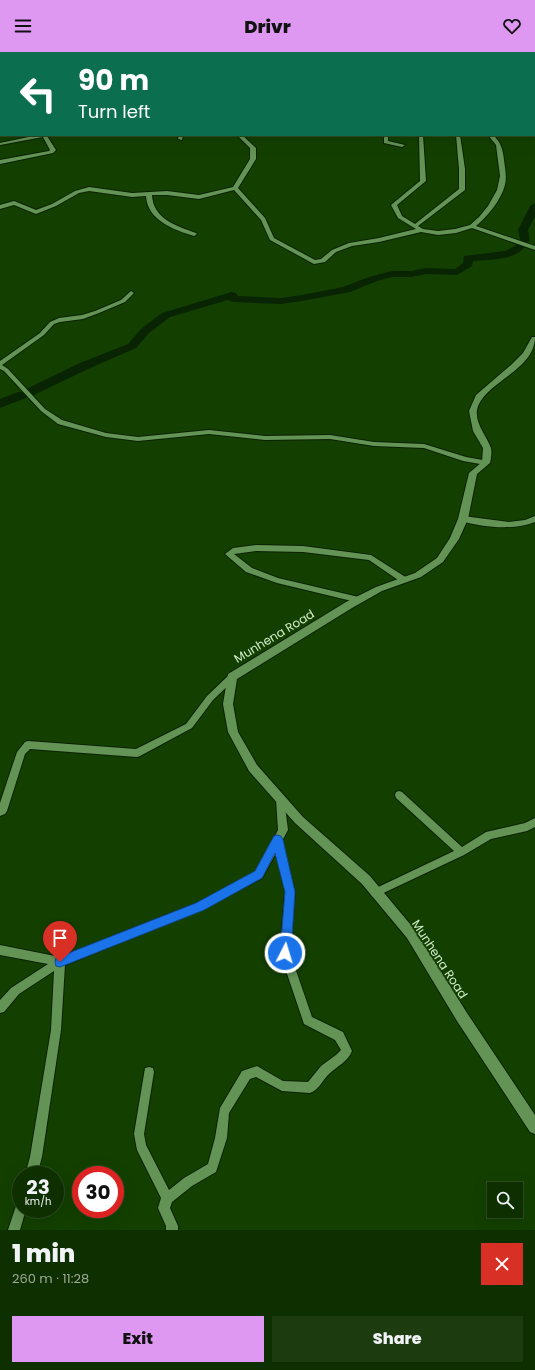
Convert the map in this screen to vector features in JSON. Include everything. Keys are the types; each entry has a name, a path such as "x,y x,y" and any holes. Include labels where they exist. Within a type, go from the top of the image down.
{"street":[{"path":"0,144 40,136"},
{"path":"0,162 51,152 53,150 46,136"},
{"path":"0,207 7,203 13,202 36,212 54,205 77,192 89,189 132,195 167,193 199,197 235,188 253,159 253,148 240,136"},
{"path":"386,136 386,142 402,145"},
{"path":"421,136 423,181 394,205 400,217 421,230"},
{"path":"415,226 462,190 462,169 458,136"},
{"path":"235,188 263,219 272,240 314,262 323,261 334,251 351,244 379,240 421,230 438,233 456,231 472,226 478,222 490,206 503,184 500,154 497,142 491,136"},
{"path":"149,194 148,201 150,207 159,217 194,234"},
{"path":"472,226 535,248"},
{"path":"131,293 123,301 97,312 82,317 59,320 52,323 42,334 0,365 43,410 60,422 106,435 138,439 209,432 265,438 330,437 374,444 424,446 465,459 486,463 487,448 477,431 473,410 479,397 514,367 526,354 535,339"},
{"name":"Munhena Road","path":"486,463 473,474 463,519 454,540 440,560 418,576 379,589 232,677 228,704 233,732 253,768 299,820 366,880 375,893 411,934 462,1017 535,1127"},
{"path":"463,519 509,525 529,523 535,519"},
{"path":"360,600 277,580 249,570 229,554 233,551 256,548 303,550 371,558 404,580"},
{"path":"0,812 2,811 21,752 28,746 137,752 189,726 210,698 232,677"},
{"path":"398,795 462,852"},
{"path":"0,1008 15,991 60,962 200,906 259,875 282,830 280,799"},
{"path":"375,893 462,852 489,835 527,827 535,822"},
{"path":"172,1230 172,1226 164,1208 167,1198 188,1182 212,1168 222,1138 224,1112 246,1075 257,1071 282,1086 310,1088 325,1070 340,1059 347,1051 339,1036 308,1020 285,953 290,892 277,840"},
{"path":"0,950 60,962"},
{"path":"34,1166 56,1030 60,962"},
{"path":"149,1072 139,1134 141,1146 167,1198"},
{"path":"14,1230 18,1218"}],"waterway":[{"path":"525,241 523,230 535,206"},
{"path":"30,392 84,366 132,346 145,331 166,315 232,295 233,299 281,301 346,290 373,279 392,274 411,274 426,271 457,272 468,264 468,258 508,254 521,246"},
{"path":"0,404 22,395"}],"route":[{"path":"60,962 200,906 259,875 277,840 290,892 285,953"}]}
